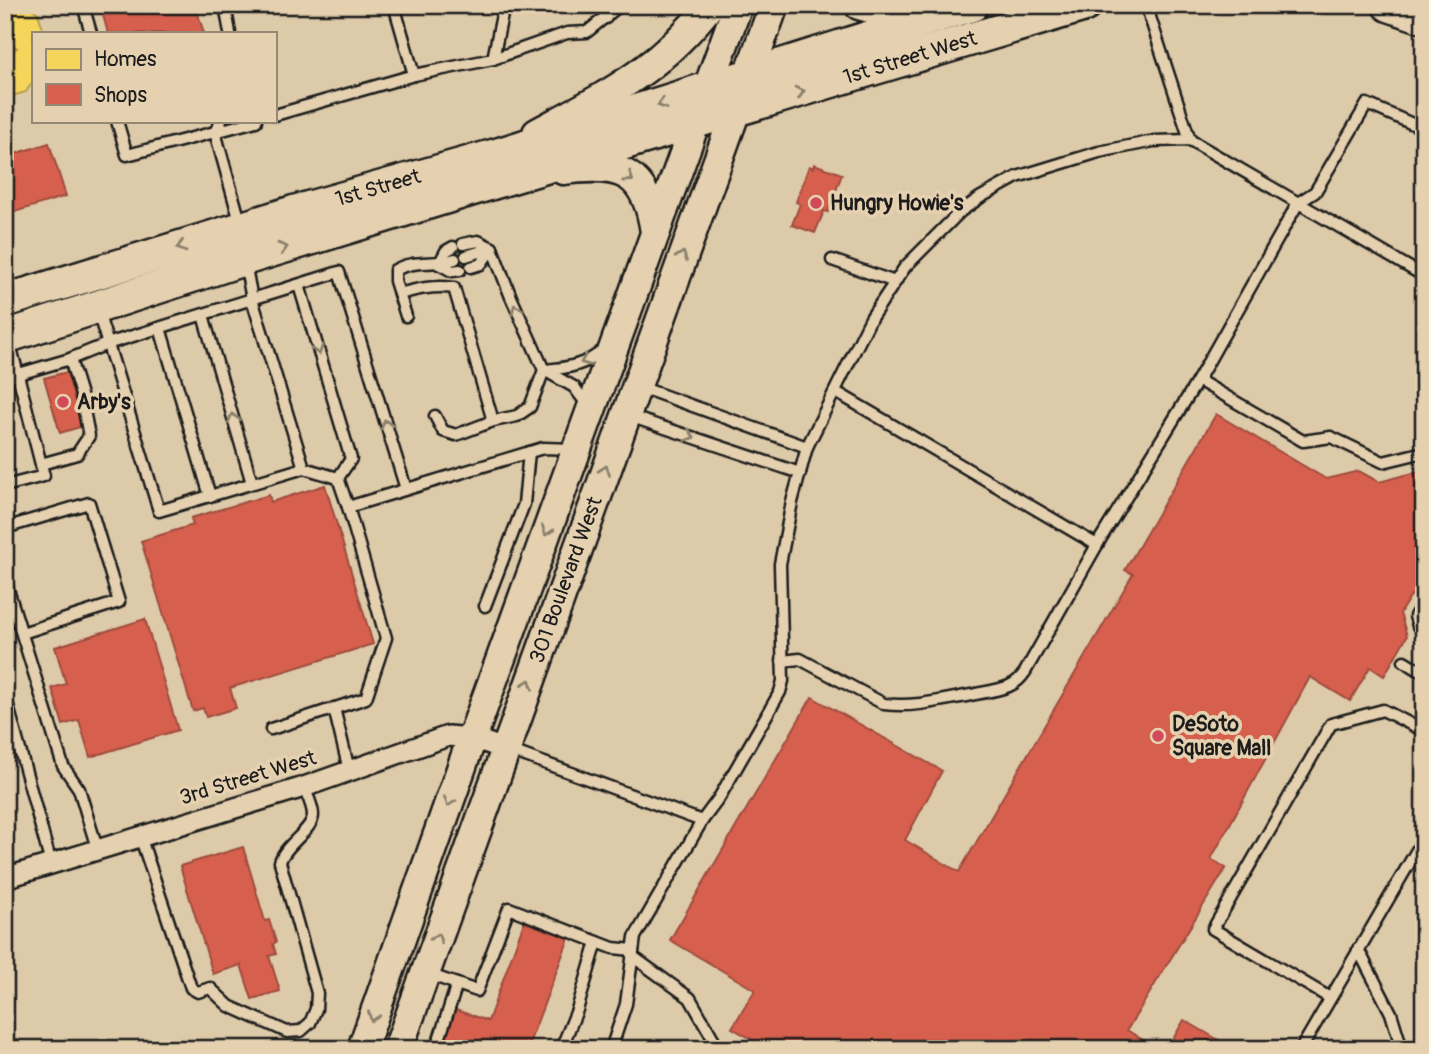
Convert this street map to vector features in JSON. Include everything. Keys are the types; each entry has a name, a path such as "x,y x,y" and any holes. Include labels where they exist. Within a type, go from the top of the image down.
{"main road":[{"path":"507,165 641,74 679,43 710,5"},
{"name":"301 Boulevard West","path":"362,1049 738,5"},
{"name":"301 Boulevard West","path":"403,1047 425,973 505,748 774,5"},
{"path":"859,5 877,10 936,15"},
{"name":"1st Street","path":"6,336 244,259 507,165 709,88 972,5"},
{"name":"1st Street West","path":"734,111 1085,5"},
{"path":"1389,5 1424,17"},
{"name":"1st Street","path":"5,301 242,228 697,122 734,111"},
{"path":"507,165 590,166 618,170 632,178 644,193 651,209 655,232"}],"street":[{"name":"3rd Street West","path":"5,878 304,787 448,736 472,738 505,748"}],"lane":[{"path":"83,5 91,32"},
{"path":"225,5 230,32"},
{"path":"394,5 414,75"},
{"path":"493,59 505,5"},
{"path":"601,5 606,18"},
{"path":"276,115 414,75 493,59 567,33 587,32 620,5"},
{"path":"1146,5 1189,140"},
{"path":"782,661 800,659 884,704 919,704 1008,687 1025,672 1097,545 1198,380 1298,203 1315,192 1367,104 1424,129"},
{"path":"117,122 127,155 252,122"},
{"path":"220,122 215,132 242,228"},
{"path":"611,1049 626,1003 632,953 639,927 702,821 719,798 775,702 783,681 780,564 792,502 807,447 872,318 919,251 961,212 1010,181 1043,167 1154,141 1189,140 1424,276"},
{"path":"439,264 446,251 458,246 478,241 492,248 544,370 574,387 591,410"},
{"path":"466,256 492,248"},
{"path":"471,267 481,264 492,248"},
{"path":"244,259 252,299 304,468"},
{"path":"406,316 395,270 408,262 439,264 455,259"},
{"path":"832,260 895,282"},
{"path":"439,264 452,271 460,270"},
{"path":"5,378 339,272 406,489"},
{"path":"299,285 351,459 338,478"},
{"path":"399,294 420,288 454,288 494,422"},
{"path":"96,306 159,511 304,468 338,478"},
{"path":"203,315 253,484"},
{"path":"160,328 211,496"},
{"path":"5,486 44,476 6,336"},
{"path":"544,370 570,367 594,359 617,336"},
{"path":"41,464 77,454 89,436 70,359"},
{"path":"435,416 443,431 456,435 517,416 530,407 544,370"},
{"path":"1198,380 1303,441 1331,436 1383,462 1424,452"},
{"path":"635,386 807,447"},
{"path":"836,391 1097,545"},
{"path":"625,415 800,473"},
{"path":"348,507 543,448 577,449"},
{"path":"485,606 524,504 529,452"},
{"path":"271,729 366,698 386,638 338,478"},
{"path":"5,528 89,503 119,602 22,633"},
{"path":"5,580 63,766 79,789 97,848"},
{"path":"1424,602 1415,616 1418,626 1424,632"},
{"path":"1404,661 1424,673"},
{"path":"5,695 51,864"},
{"path":"334,708 349,770"},
{"path":"1330,999 1213,929 1331,724 1383,710 1424,731"},
{"path":"505,748 702,821"},
{"path":"140,836 191,988 198,992 210,988 229,1006 287,1032 301,1031 313,1016 317,993 288,899 280,862 282,853 311,822 313,814 304,787"},
{"path":"1301,1049 1424,838"},
{"path":"425,973 477,991 509,908 632,953 690,998 719,1049"},
{"path":"561,1049 577,1010 597,942"},
{"path":"1359,949 1391,1013 1402,1049"},
{"path":"436,1049 457,984"},
{"path":"5,1035 9,1049"}],"building: Homes":[{"path":"27,5 38,13 44,32 32,32 32,83 26,92 5,98 5,53 17,48 5,37 5,7"}],"building: Shops":[{"path":"109,5 203,5 198,14 204,32 108,32 101,8"},
{"path":"49,143 66,196 5,215 5,157"},
{"path":"814,164 842,174 828,212 824,211 815,233 792,225 800,204 796,202 809,166 813,168"},
{"name":"Arby's","path":"67,372 83,426 60,433 44,378"},
{"name":"DeSoto Square Mall","path":"1216,414 1326,479 1359,471 1379,482 1424,470 1424,602 1411,595 1400,613 1407,636 1384,676 1370,667 1350,701 1310,677 1211,859 1226,868 1127,1030 1157,1049 769,1049 732,1028 755,990 670,940 812,697 942,771 905,840 959,872 1133,574 1125,570"},
{"path":"325,485 373,644 230,688 236,708 206,717 203,708 193,711 141,541 193,525 191,518 269,495 271,502"},
{"path":"145,619 178,730 90,757 79,720 63,725 52,688 66,684 55,647"},
{"path":"243,847 265,921 269,920 276,942 273,944 276,954 269,956 280,991 252,999 241,965 213,974 180,866"},
{"path":"524,922 569,938 527,1049 456,1049 439,1042 453,1009 488,1021"},
{"path":"1184,1020 1234,1049 1167,1049"}],"place":[{"name":"Hungry Howie's","path":"816,203"},
{"name":"Arby's","path":"63,402"},
{"name":"DeSoto Square Mall","path":"1158,736"}]}
